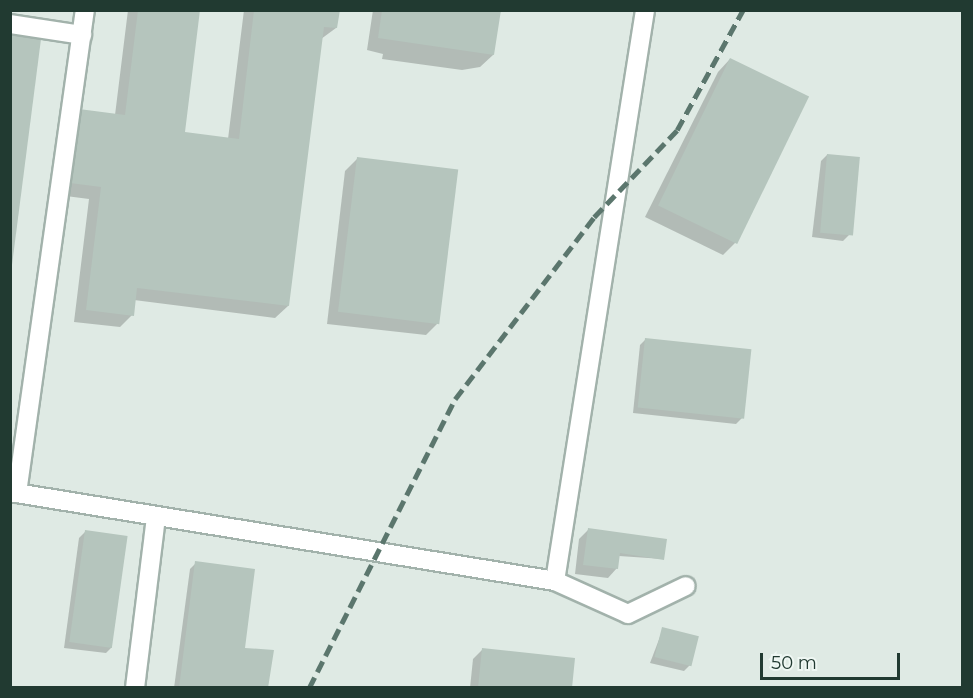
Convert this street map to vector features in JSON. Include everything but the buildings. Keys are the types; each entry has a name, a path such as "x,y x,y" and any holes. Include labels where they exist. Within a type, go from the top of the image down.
{"lane":[{"path":"85,10 14,493 555,581 628,614 686,586"},
{"path":"555,581 645,10"},
{"path":"10,24 82,35"},
{"path":"135,687 156,516"}],"railway":[{"path":"309,688 455,399 594,217 677,130 743,10"}]}
